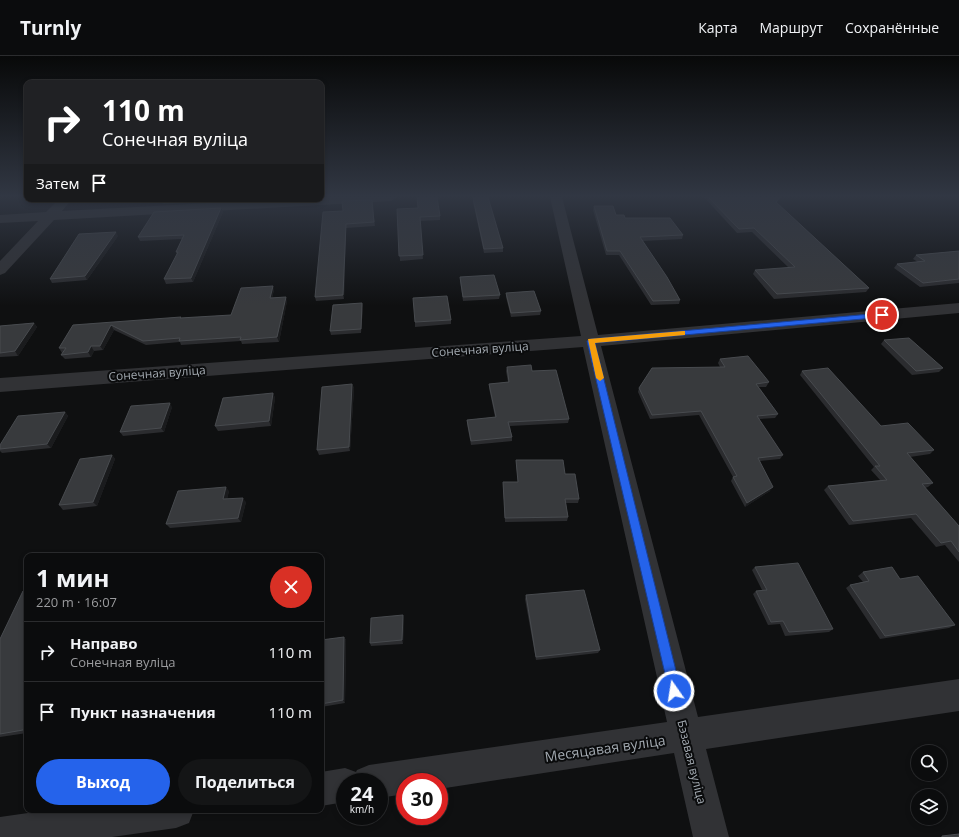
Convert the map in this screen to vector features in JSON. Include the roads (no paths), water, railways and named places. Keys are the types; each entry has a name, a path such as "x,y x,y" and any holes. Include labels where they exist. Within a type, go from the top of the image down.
{"street":[{"path":"0,270 35,233"},
{"name":"Бэзавая вуліца","path":"565,233 685,736 711,837"},
{"name":"Сонечная вуліца","path":"0,385 591,341 959,308"},
{"name":"Месяцавая вуліца","path":"388,779 959,694"},
{"path":"324,789 336,787"},
{"path":"0,835 155,813"}]}
